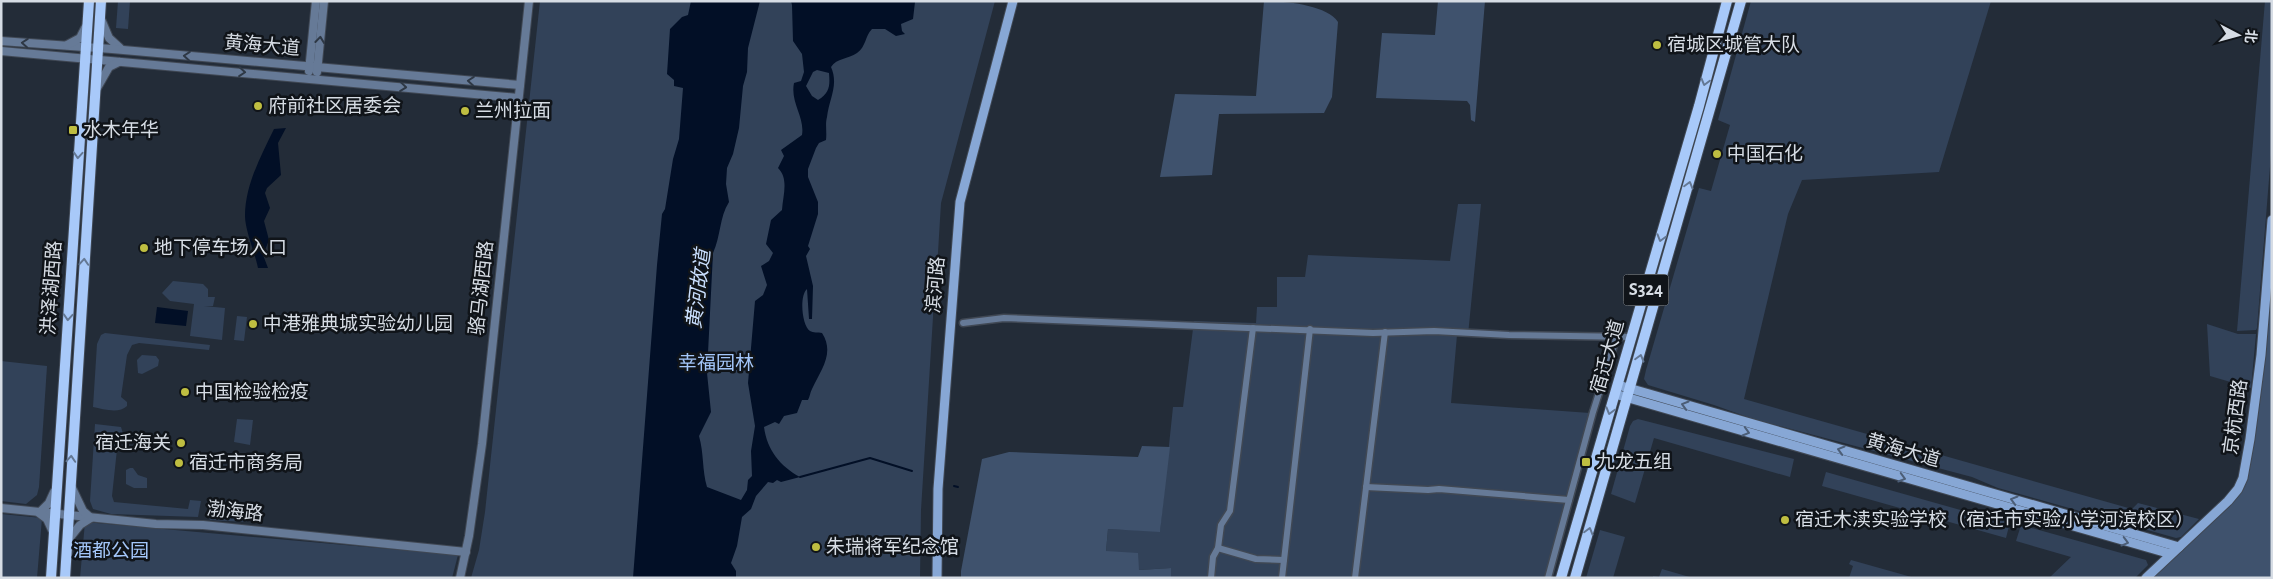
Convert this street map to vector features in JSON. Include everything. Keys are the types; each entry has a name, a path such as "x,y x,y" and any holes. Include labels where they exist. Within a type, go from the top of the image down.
{"main road":[{"path":"89,1 92,8 97,7 101,2"},
{"name":"洪泽湖西路","path":"51,578 89,1"},
{"name":"滨河路","path":"937,578 938,488 960,202 1013,1"},
{"name":"宿迁大道","path":"1561,578 1632,337 1727,1"},
{"name":"宿迁大道","path":"1575,578 1630,393 1741,1"},
{"name":"洪泽湖西路","path":"64,578 101,2"},
{"path":"82,100 88,96 94,97"},
{"name":"京杭西路","path":"2146,578 2228,501 2243,478 2261,355 2272,220"},
{"name":"黄海大道","path":"1616,390 2179,547"},
{"name":"黄海大道","path":"1630,393 2171,554"},
{"path":"46,578 52,552"}],"street":[{"path":"312,79 316,1"},
{"path":"313,67 324,1"},
{"name":"骆马湖西路","path":"460,578 466,552 482,444 529,1"},
{"path":"100,16 109,38 124,50"},
{"path":"64,46 80,38 87,24"},
{"name":"黄海大道","path":"1,41 64,46 97,59 518,98"},
{"name":"黄海大道","path":"1,51 64,56 85,53 98,48 520,85"},
{"path":"64,56 75,62 83,77"},
{"path":"94,97 101,79 109,67 121,61"},
{"path":"963,323 1004,318 1212,328 1385,332 1434,331 1510,335 1632,337"},
{"path":"1211,578 1213,557 1218,548 1222,525 1230,511 1253,328"},
{"path":"1282,578 1310,329"},
{"path":"1354,578 1385,332"},
{"path":"1548,578 1593,412 1617,336"},
{"path":"54,534 47,520 39,512 49,503 57,483"},
{"path":"66,544 75,530 91,518 81,507 70,484"},
{"path":"1366,487 1428,490 1439,488 1569,500"},
{"name":"渤海路","path":"1,508 156,524 203,525 466,552"},
{"path":"1218,548 1256,559 1284,560"}],"green space":[{"path":"118,1 130,1 128,29 116,28"},
{"name":"幸福园林","path":"540,1 995,1 941,203 937,269 933,284 933,317 921,510 920,578 471,578 479,550 485,512"},
{"path":"1751,1 1991,1 1939,172 1802,180 1788,214 1744,399 2132,509 2138,503 2199,519 2181,537 2176,538 1998,488 1972,477 1753,419 1648,385 1644,379 1646,370 1699,188 1711,191 1730,125 1718,120"},
{"path":"2265,1 2272,1 2272,142 2257,328 2256,330 2237,331"},
{"path":"1458,204 1481,204 1468,335 1457,335 1451,403 1590,413 1546,578 1171,578 1171,568 1139,570 1106,551 1108,529 1160,531 1173,407 1183,407 1194,321 1256,323 1257,307 1277,307 1277,277 1305,277 1308,255 1450,261"},
{"path":"173,281 203,284 208,289 208,297 215,297 213,306 204,306 225,308 222,340 190,336 194,304 170,301 162,293"},
{"path":"237,316 247,317 244,341 234,340"},
{"path":"2207,324 2238,334 2256,334 2251,388 2210,376"},
{"path":"105,333 210,345 209,350 139,343 132,345 127,355 121,397 127,402 127,406 120,410 111,410 93,407 97,344 101,335"},
{"path":"142,355 156,356 159,360 158,366 142,374 138,373 137,360"},
{"path":"1,361 47,366 39,487 37,495 26,504 1,501"},
{"path":"237,419 253,420 250,445 234,442"},
{"path":"1638,419 1794,459 1790,477 1654,438 1635,503 1611,494 1630,426 1633,421"},
{"path":"95,424 121,427 125,440 118,440 112,496 114,502 188,509 190,500 201,501 198,517 111,514 93,509 90,501"},
{"path":"133,468 138,475 147,478 147,488 134,488 126,484 126,470"},
{"path":"1826,472 2010,522 2006,538 1822,486"},
{"path":"209,509 248,513 247,522 210,520 208,515"},
{"name":"酒都公园","path":"1,514 42,518 37,578 1,578"},
{"name":"酒都公园","path":"85,522 458,555 452,578 80,578"},
{"path":"2021,525 2146,560 2148,565 2135,578 2049,578 2071,557 2016,541"},
{"path":"1600,530 1625,537 1613,578 1586,578"},
{"path":"1851,560 1915,578 1849,578 1853,566 1849,564"},
{"path":"1662,569 1693,578 1653,578 1653,576 1659,577"}],"shaded area":[{"path":"1264,1 1293,3 1315,8 1332,16 1338,22 1332,97 1324,113 1219,114 1212,175 1160,177 1175,94 1256,96"},
{"path":"1438,1 1485,1 1475,122 1471,120 1470,105 1467,101 1376,98 1382,33 1435,35"},
{"path":"2272,254 2272,578 2152,578 2231,505 2242,490"},
{"path":"1142,446 1170,447 1160,532 1108,529 1106,551 1138,553 1139,570 1171,568 1171,578 961,578 982,459 1009,452 1138,457"}],"water":[{"name":"黄河故道","path":"691,1 760,1 748,48 747,72 743,86 739,128 733,154 727,168 726,184 729,202 723,214 713,253 707,373 711,412 699,436 707,487 741,500 747,490 748,480 752,476 751,451 755,426 748,383 755,301 763,295 767,285 761,266 769,261 773,253 766,244 771,220 782,210 784,182 778,168 784,156 781,150 802,135 801,122 793,90 794,83 801,81 804,72 802,54 793,41 791,1 915,2 913,19 901,24 902,31 905,34 896,36 885,29 872,29 860,51 836,62 831,67 834,86 826,120 826,140 819,143 808,169 808,177 818,202 818,214 808,246 810,249 806,256 813,286 812,319 809,319 807,289 802,304 803,317 807,328 811,332 822,333 826,340 827,354 823,368 808,400 802,400 797,413 784,416 779,424 775,422 764,427 771,450 786,468 800,477 781,482 777,480 773,483 768,482 756,496 751,509 742,517 737,546 731,563 736,571 736,578 633,578 662,214 665,209 673,159 679,139 683,88 674,86 674,80 667,74 670,29 682,17 688,15","holes":["817,70 829,73 828,88 825,95 818,100 812,96 806,86 813,72"]},
{"path":"286,128 278,143 281,175 267,188 265,193 270,208 264,221 269,240 263,255 268,268 258,268 245,222 248,193 255,171 274,129"},
{"path":"157,307 188,311 186,326 155,323"}],"waterway":[{"path":"800,477 870,458 912,471"},
{"path":"954,486 958,487"}],"place":[{"name":"宿城区城管大队","path":"1657,45"},
{"name":"府前社区居委会","path":"258,106"},
{"name":"兰州拉面","path":"465,111"},
{"name":"水木年华","path":"73,130"},
{"name":"中国石化","path":"1717,154"},
{"name":"地下停车场入口","path":"144,248"},
{"name":"中港雅典城实验幼儿园","path":"253,324"},
{"name":"中国检验检疫","path":"185,392"},
{"name":"宿迁海关","path":"181,443"},
{"name":"九龙五组","path":"1586,462"},
{"name":"宿迁市商务局","path":"179,463"},
{"name":"宿迁木渎实验学校（宿迁市实验小学河滨校区）","path":"1785,520"},
{"name":"朱瑞将军纪念馆","path":"816,547"}]}
